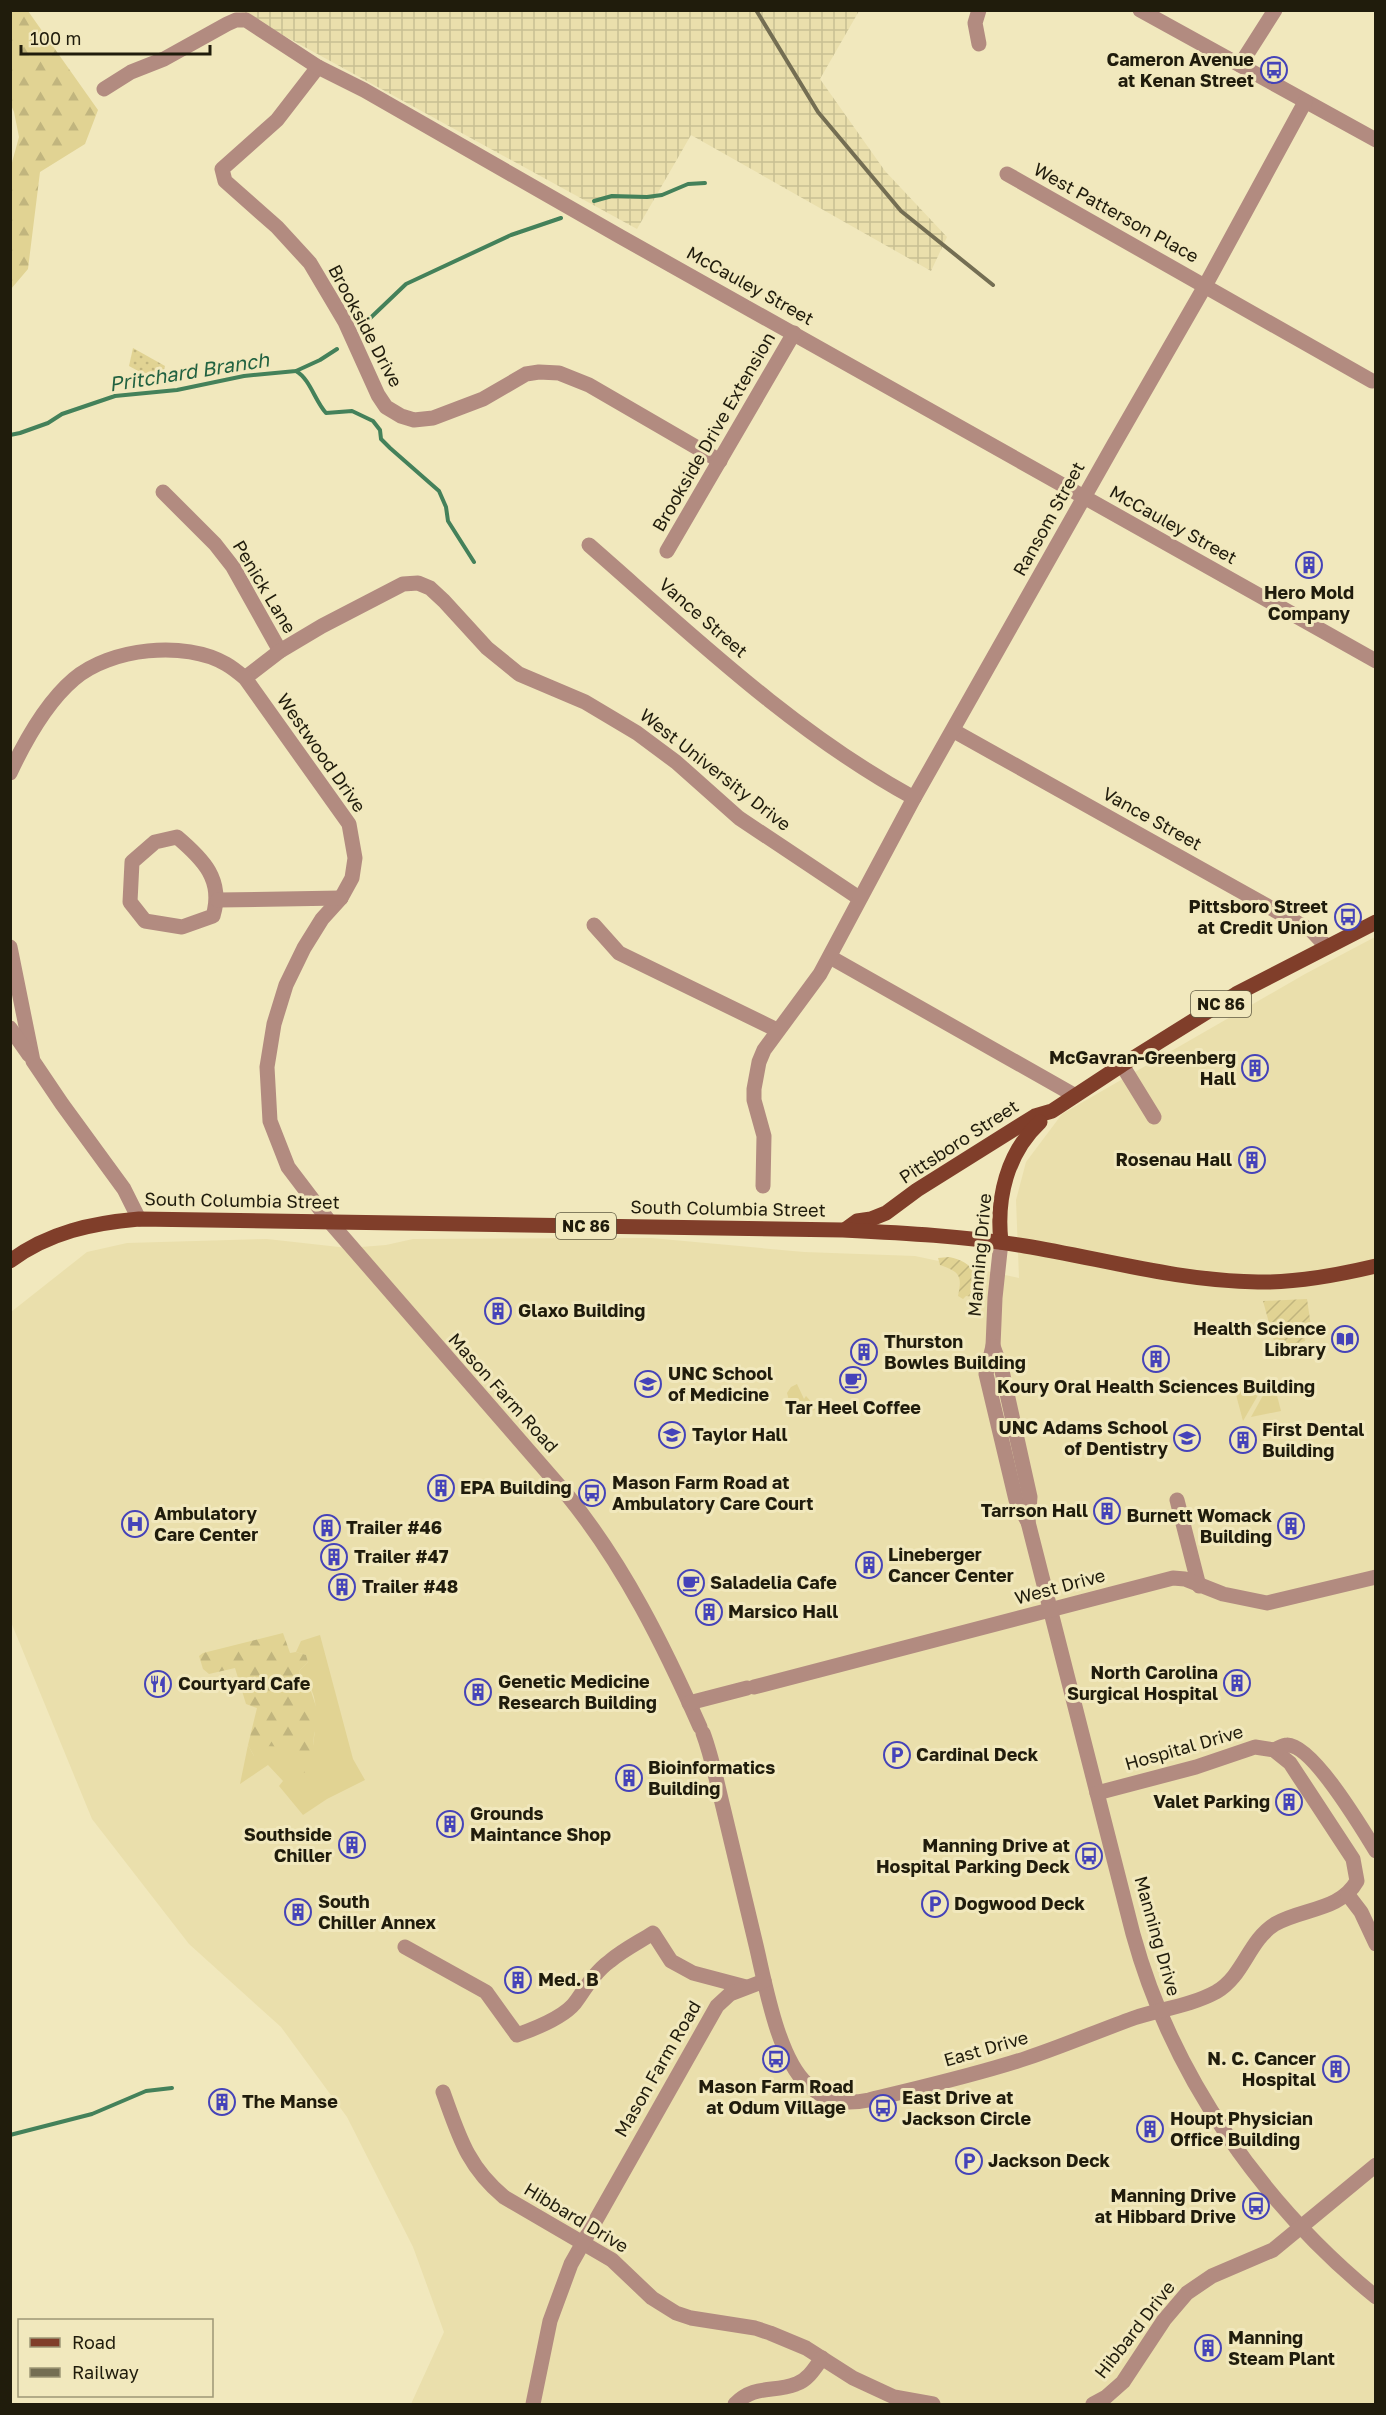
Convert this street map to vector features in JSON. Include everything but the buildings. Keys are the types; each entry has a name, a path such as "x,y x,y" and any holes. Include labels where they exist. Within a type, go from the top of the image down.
{"main road":[{"name":"Pittsboro Street","path":"843,1230 857,1221 886,1213 917,1190 1035,1116 1052,1111 1236,994 1376,922"},
{"name":"Manning Drive","path":"1001,1242 999,1223 1011,1160 1028,1133 1052,1111"},
{"name":"South Columbia Street","path":"12,1257 40,1242 85,1226 139,1219 843,1230 946,1235 1001,1242 1179,1275 1229,1281 1261,1282 1300,1279 1340,1274 1376,1266"}],"street":[{"path":"979,10 975,23 980,44"},
{"path":"1140,10 1376,140"},
{"path":"1240,65 1275,10"},
{"name":"McCauley Street","path":"104,88 131,72 164,59 236,20 246,20 318,67 364,90 1376,661"},
{"name":"Brookside Drive","path":"318,67 277,120 222,169 225,181 278,226 310,263 345,322 378,395 386,407 401,416 414,420 433,418 483,399 526,374 560,373 589,385 720,461"},
{"name":"Ransom Street","path":"763,1186 764,1136 754,1100 759,1062 777,1030 800,1004 830,957 859,898 914,798 1205,286 1305,102"},
{"name":"West Patterson Place","path":"1008,174 1372,381"},
{"name":"Brookside Drive Extension","path":"668,551 794,333"},
{"name":"Penick Lane","path":"163,492 215,544 233,567 280,651"},
{"name":"Vance Street","path":"589,545 700,642 794,719 873,775 914,798"},
{"name":"West University Drive","path":"245,678 280,651 322,626 403,584 418,583 437,595 487,648 519,674 585,702 637,733 676,762 739,818 859,898"},
{"name":"Westwood Drive","path":"10,773 38,724 75,678 116,656 147,651 176,651 225,663 245,678 349,824 355,858 352,878 341,898 310,938 286,985 274,1024 267,1067 270,1121 288,1167 329,1221"},
{"name":"Vance Street","path":"954,731 1312,931 1327,947"},
{"path":"177,837 201,857 215,886 218,900 213,916 182,927 146,921 130,902 132,862 155,842 177,837"},
{"path":"218,900 341,898"},
{"path":"594,925 619,953 777,1030"},
{"path":"11,956 33,1061"},
{"path":"830,957 1074,1095"},
{"path":"10,1028 124,1189 139,1219"},
{"path":"1122,1065 1154,1117"},
{"name":"Mason Farm Road","path":"329,1221 593,1528 644,1611 702,1730 764,1981 725,1996 713,2012 582,2241 560,2288 550,2321 533,2404"},
{"name":"Manning Drive","path":"1001,1242 993,1346 986,1374 990,1400 1016,1500 1028,1522 1140,1959 1159,2011 1185,2065 1231,2139 1300,2227 1376,2296"},
{"path":"1177,1500 1199,1586"},
{"name":"West Drive","path":"689,1703 1173,1578 1185,1579 1223,1594 1267,1603 1376,1577"},
{"name":"Hospital Drive","path":"1097,1793 1196,1767 1255,1746 1274,1750 1287,1745 1298,1748 1316,1762 1376,1851"},
{"path":"1159,2011 1186,2004 1215,1992 1234,1978 1258,1939 1274,1925 1348,1895 1357,1881 1353,1859 1290,1763 1274,1750"},
{"path":"1353,1859 1368,1862 1376,1858"},
{"path":"1348,1895 1361,1912 1376,1944"},
{"path":"405,1947 486,1992 517,2035 538,2028 567,2009 577,2001 580,1993 608,1961 653,1933 671,1961 693,1973 746,1987"},
{"name":"East Drive","path":"764,1981 781,2038 792,2064 805,2083 836,2103 851,2104 891,2095 1029,2058 1137,2017 1159,2011"},
{"name":"Hibbard Drive","path":"443,2092 467,2154 479,2174 504,2197 612,2260 652,2298 676,2313 691,2319 754,2328 806,2348 853,2378 894,2397 933,2404"},
{"name":"Hibbard Drive","path":"1093,2404 1106,2397 1123,2382 1164,2320 1187,2294 1212,2276 1270,2252 1376,2165"},
{"path":"735,2404 747,2395 758,2391 796,2385 809,2376 822,2358"}],"shaded area":[{"path":"239,11 859,11 820,79 885,171 947,237 931,271 691,135 637,229"},
{"path":"1375,937 1375,2404 411,2404 444,2332 413,2247 347,2117 281,2027 189,1944 92,1819 11,1622 11,1312 87,1252 127,1243 267,1239 348,1248 386,1245 413,1239 651,1238 804,1252 915,1256 1019,1278 1016,1200 1026,1162 1062,1114 1305,974"}],"green space":[{"path":"11,10 28,11 98,110 85,144 40,172 28,269 11,289 11,166 19,137 11,105"},
{"path":"133,348 165,366 160,383 129,366"},
{"path":"949,1257 969,1265 973,1270 977,1282 976,1297 966,1296 963,1299 958,1296 960,1280 958,1276 952,1270 940,1265 938,1258"},
{"path":"1307,1299 1312,1333 1304,1336 1305,1341 1277,1352 1263,1301"},
{"path":"1273,1380 1281,1411 1251,1417 1271,1381"},
{"path":"1265,1383 1243,1421 1235,1391"},
{"path":"797,1384 804,1399 806,1396 815,1406 815,1410 795,1414 792,1412 787,1393"},
{"path":"283,1633 290,1653 306,1655 308,1662 299,1671 301,1678 307,1679 319,1716 313,1746 317,1755 313,1769 303,1773 297,1747 260,1746 261,1755 254,1756 248,1745 257,1708 246,1704 235,1668 209,1674 203,1669 199,1656 203,1653"},
{"path":"320,1635 353,1759 365,1780 327,1799 303,1815 279,1786 283,1781 268,1765 240,1784 248,1745 254,1756 259,1746 313,1746 316,1718 314,1698 299,1671 308,1662 306,1655 296,1652 301,1641"}],"waterway":[{"path":"594,201 612,196 662,195 688,184 705,183"},
{"path":"363,325 406,284 511,235 561,218"},
{"name":"Pritchard Branch","path":"10,435 48,423 62,414 115,396 177,390 244,376 296,371 337,349"},
{"path":"296,371 305,379 326,413 352,411 373,421 380,430 381,439 439,491 446,507 448,521 474,562"},
{"path":"10,2135 92,2114 146,2091 172,2088"}],"railway":[{"path":"756,10 818,112 901,211 993,285"}],"place":[{"name":"Cameron Avenue at Kenan Street","path":"1274,70"},
{"name":"Hero Mold Company","path":"1309,565"},
{"name":"Pittsboro Street at Credit Union","path":"1348,917"},
{"name":"McGavran-Greenberg Hall","path":"1255,1068"},
{"name":"Rosenau Hall","path":"1252,1160"},
{"name":"Glaxo Building","path":"498,1311"},
{"name":"Health Science Library","path":"1345,1339"},
{"name":"Thurston Bowles Building","path":"864,1352"},
{"name":"Koury Oral Health Sciences Building","path":"1156,1359"},
{"name":"Tar Heel Coffee","path":"853,1380"},
{"name":"UNC School of Medicine","path":"648,1384"},
{"name":"Taylor Hall","path":"672,1435"},
{"name":"UNC Adams School of Dentistry","path":"1187,1438"},
{"name":"First Dental Building","path":"1243,1440"},
{"name":"EPA Building","path":"441,1488"},
{"name":"Mason Farm Road at Ambulatory Care Court","path":"592,1493"},
{"name":"Tarrson Hall","path":"1107,1511"},
{"name":"Ambulatory Care Center","path":"135,1524"},
{"name":"Burnett Womack Building","path":"1291,1526"},
{"name":"Trailer #46","path":"327,1528"},
{"name":"Trailer #47","path":"334,1557"},
{"name":"Lineberger Cancer Center","path":"869,1565"},
{"name":"Saladelia Cafe","path":"691,1583"},
{"name":"Trailer #48","path":"342,1587"},
{"name":"Marsico Hall","path":"709,1612"},
{"name":"North Carolina Surgical Hospital","path":"1237,1683"},
{"name":"Courtyard Cafe","path":"158,1684"},
{"name":"Genetic Medicine Research Building","path":"478,1692"},
{"name":"Cardinal Deck","path":"897,1755"},
{"name":"Bioinformatics Building","path":"629,1778"},
{"name":"Valet Parking","path":"1289,1802"},
{"name":"Grounds Maintance Shop","path":"450,1824"},
{"name":"Southside Chiller","path":"352,1845"},
{"name":"Manning Drive at Hospital Parking Deck","path":"1089,1856"},
{"name":"Dogwood Deck","path":"935,1904"},
{"name":"South Chiller Annex","path":"298,1912"},
{"name":"Med. B","path":"518,1980"},
{"name":"Mason Farm Road at Odum Village","path":"776,2059"},
{"name":"N. C. Cancer Hospital","path":"1336,2069"},
{"name":"The Manse","path":"222,2102"},
{"name":"East Drive at Jackson Circle","path":"883,2108"},
{"name":"Houpt Physician Office Building","path":"1150,2129"},
{"name":"Jackson Deck","path":"969,2161"},
{"name":"Manning Drive at Hibbard Drive","path":"1256,2206"},
{"name":"Manning Steam Plant","path":"1208,2348"}]}
